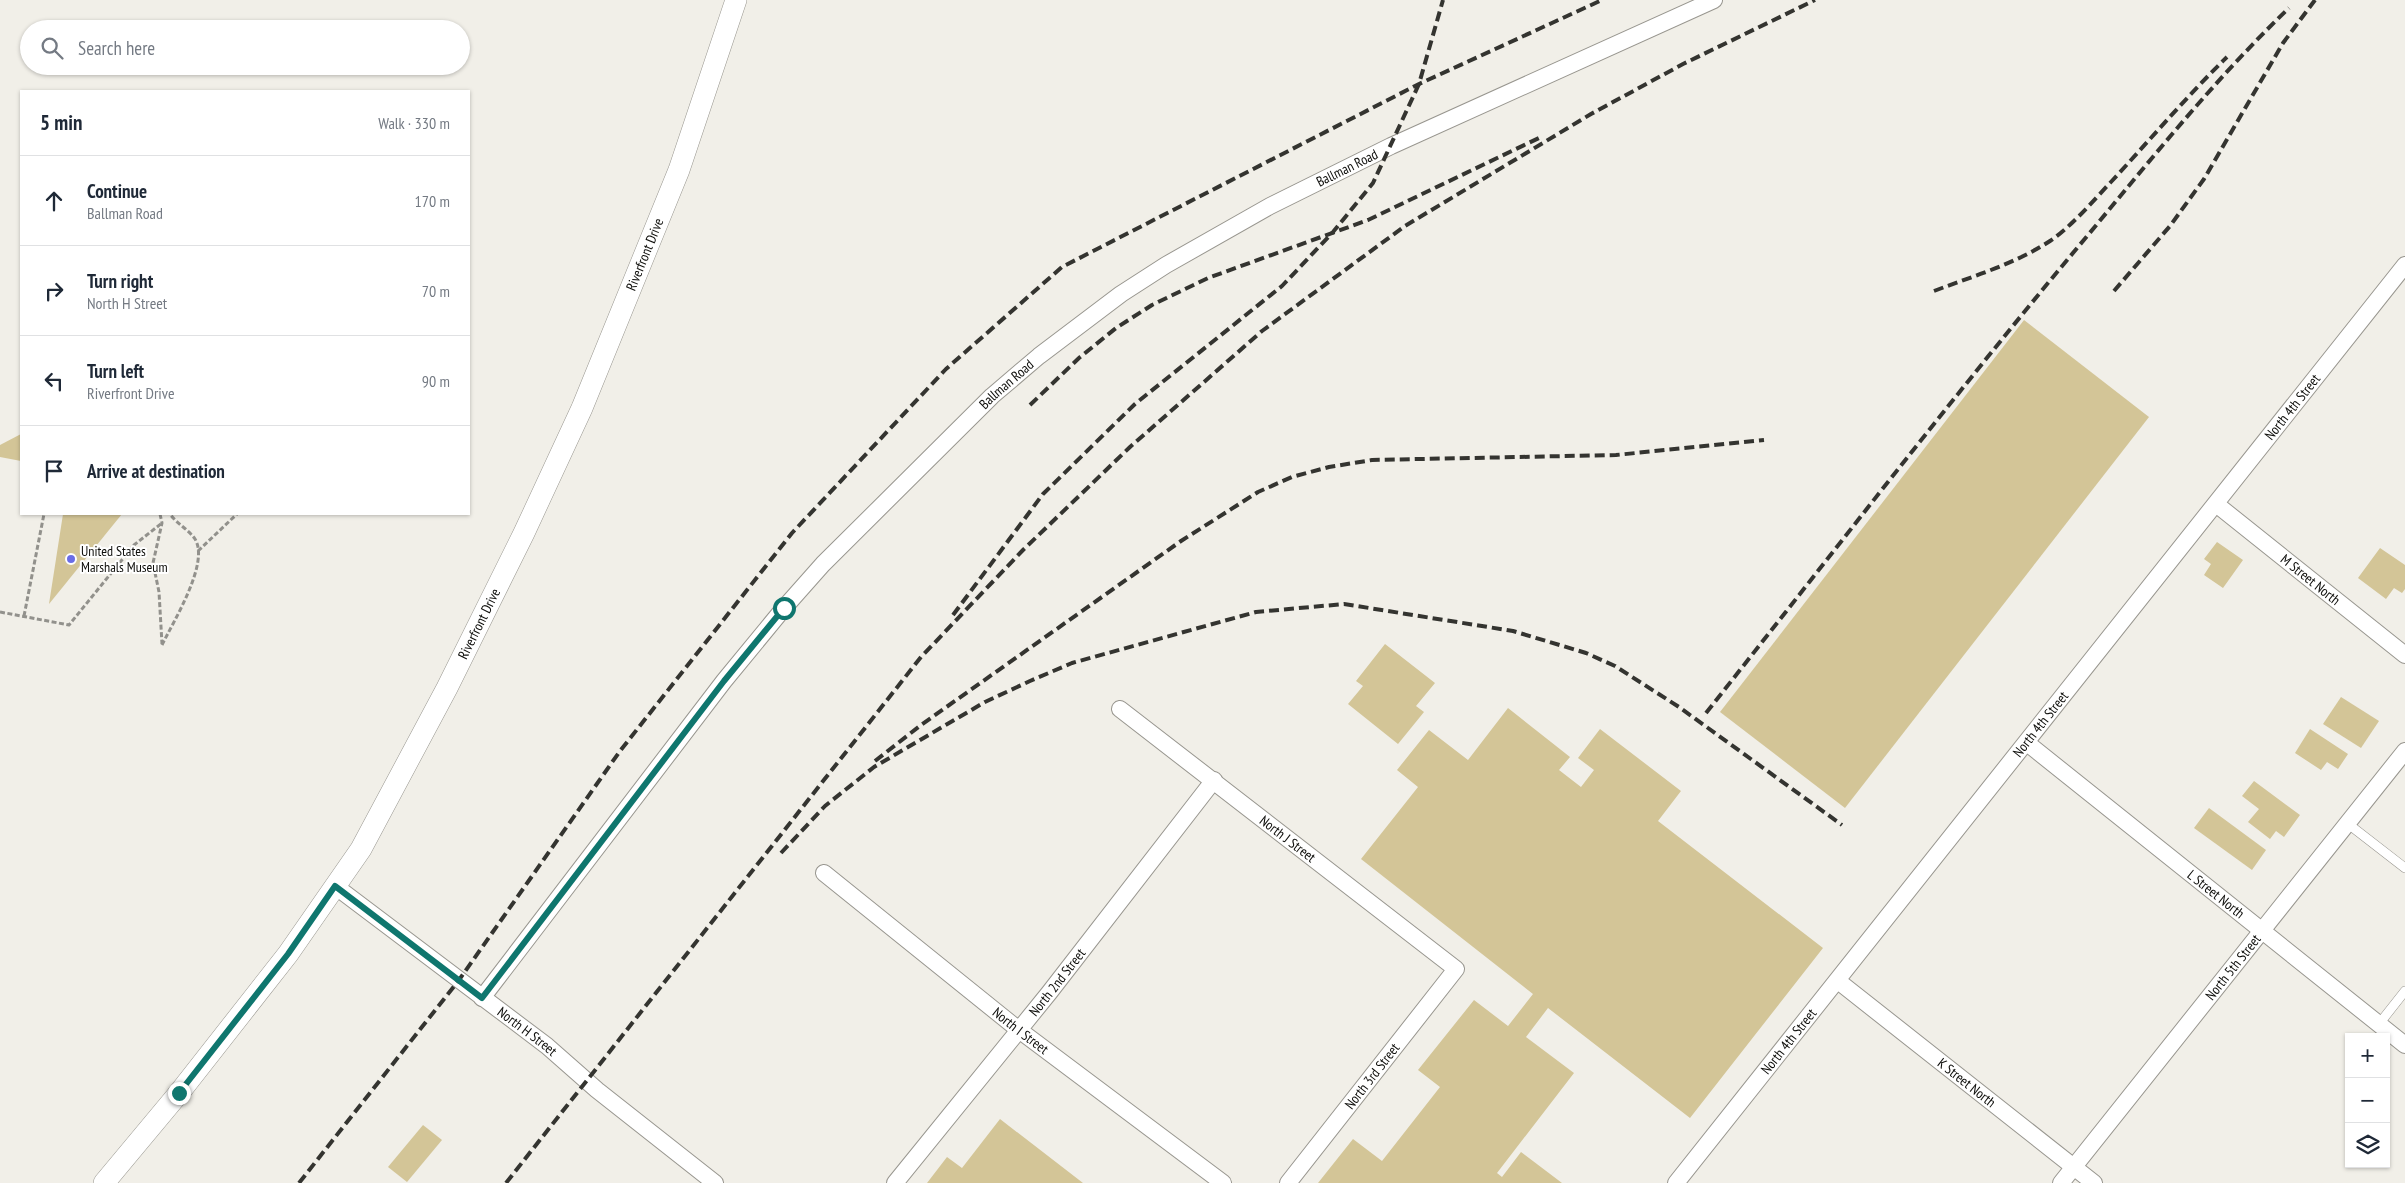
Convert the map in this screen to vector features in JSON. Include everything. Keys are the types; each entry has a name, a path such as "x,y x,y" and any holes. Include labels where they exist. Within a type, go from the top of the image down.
{"street":[{"name":"Riverfront Drive","path":"104,1183 179,1093 282,962 361,849 447,688 524,533 582,408 679,170 736,0"},
{"name":"Ballman Road","path":"482,998 724,681 823,564 992,396 1039,356 1136,285 1207,240 1270,206 1400,142 1714,0"},
{"name":"North 4th Street","path":"1676,1183 2405,266"},
{"name":"M Street North","path":"2216,504 2405,655"},
{"name":"North J Street","path":"1120,709 1456,969"},
{"name":"L Street North","path":"2027,743 2405,1045"},
{"name":"North 5th Street","path":"2061,1183 2405,751"},
{"name":"North 2nd Street","path":"896,1183 1019,1030 1214,780"},
{"name":"North I Street","path":"824,873 1019,1030 1223,1183"},
{"name":"North H Street","path":"335,886 547,1046 597,1090 715,1183"},
{"name":"North 3rd Street","path":"1288,1183 1456,969"},
{"name":"K Street North","path":"1838,980 2094,1183"}],"lane":[{"path":"2347,823 2405,868"},
{"path":"2379,1024 2405,991"}],"path":[{"path":"24,616 44,515"},
{"path":"160,515 162,523 153,563 159,592 162,645 194,578 198,552 194,539 177,524 171,515"},
{"path":"198,552 236,515"},
{"path":"0,612 69,625 134,545 162,523"}],"building":[{"path":"2024,320 2149,417 1845,808 1720,712"},
{"path":"20,435 20,461 0,457 0,445"},
{"name":"United States Marshals Museum","path":"63,515 121,515 49,604"},
{"path":"2217,542 2243,560 2223,588 2204,575 2211,564 2204,559"},
{"path":"2380,548 2405,565 2405,589 2402,593 2394,588 2386,599 2358,578"},
{"path":"1385,644 1435,683 1416,706 1424,712 1398,744 1348,704 1363,686 1356,681"},
{"path":"2341,697 2379,721 2361,748 2323,724"},
{"path":"1508,708 1570,757 1559,770 1581,787 1594,770 1578,758 1600,729 1681,791 1658,821 1823,948 1690,1118 1548,1008 1526,1037 1574,1073 1497,1173 1502,1177 1521,1152 1562,1183 1318,1183 1353,1139 1382,1161 1440,1087 1418,1070 1474,1000 1508,1026 1533,994 1361,859 1418,787 1397,770 1429,730 1468,760"},
{"path":"2310,729 2348,754 2338,769 2327,762 2321,770 2295,753"},
{"path":"2254,781 2300,815 2284,837 2276,831 2270,839 2248,822 2259,809 2242,796"},
{"path":"2209,808 2266,850 2252,870 2194,828"},
{"path":"1000,1119 1083,1183 927,1183 947,1157 962,1168"},
{"path":"423,1125 442,1140 407,1182 388,1167"}],"railway":[{"path":"953,615 1043,494 1135,404 1282,286 1333,232 1373,183 1419,84 1443,0"},
{"path":"299,1183 459,980 620,751 792,533 946,369 1062,267 1419,84 1602,0"},
{"path":"506,1183 921,657 1023,550 1130,447 1262,331 1405,226 1591,114 1683,64 1815,0"},
{"path":"2114,291 2170,226 2204,179 2283,43 2315,0"},
{"path":"1706,713 2039,294 2186,118 2236,62 2289,8"},
{"path":"1934,291 2008,263 2037,249 2058,235 2089,206 2182,103 2227,57"},
{"path":"1030,405 1079,358 1116,328 1152,305 1208,278 1368,220 1541,137"},
{"path":"875,761 921,725 1181,541 1258,492 1292,477 1329,467 1372,460 1616,455 1764,440"},
{"path":"781,853 825,806 874,767 985,702 1030,681 1072,663 1256,612 1344,604 1513,631 1586,653 1615,666 1679,707 1842,825"}],"place":[{"name":"United States Marshals Museum","path":"71,559"}],"route":[{"path":"179,1093 288,954 335,886 482,998 724,681 784,608"}]}
